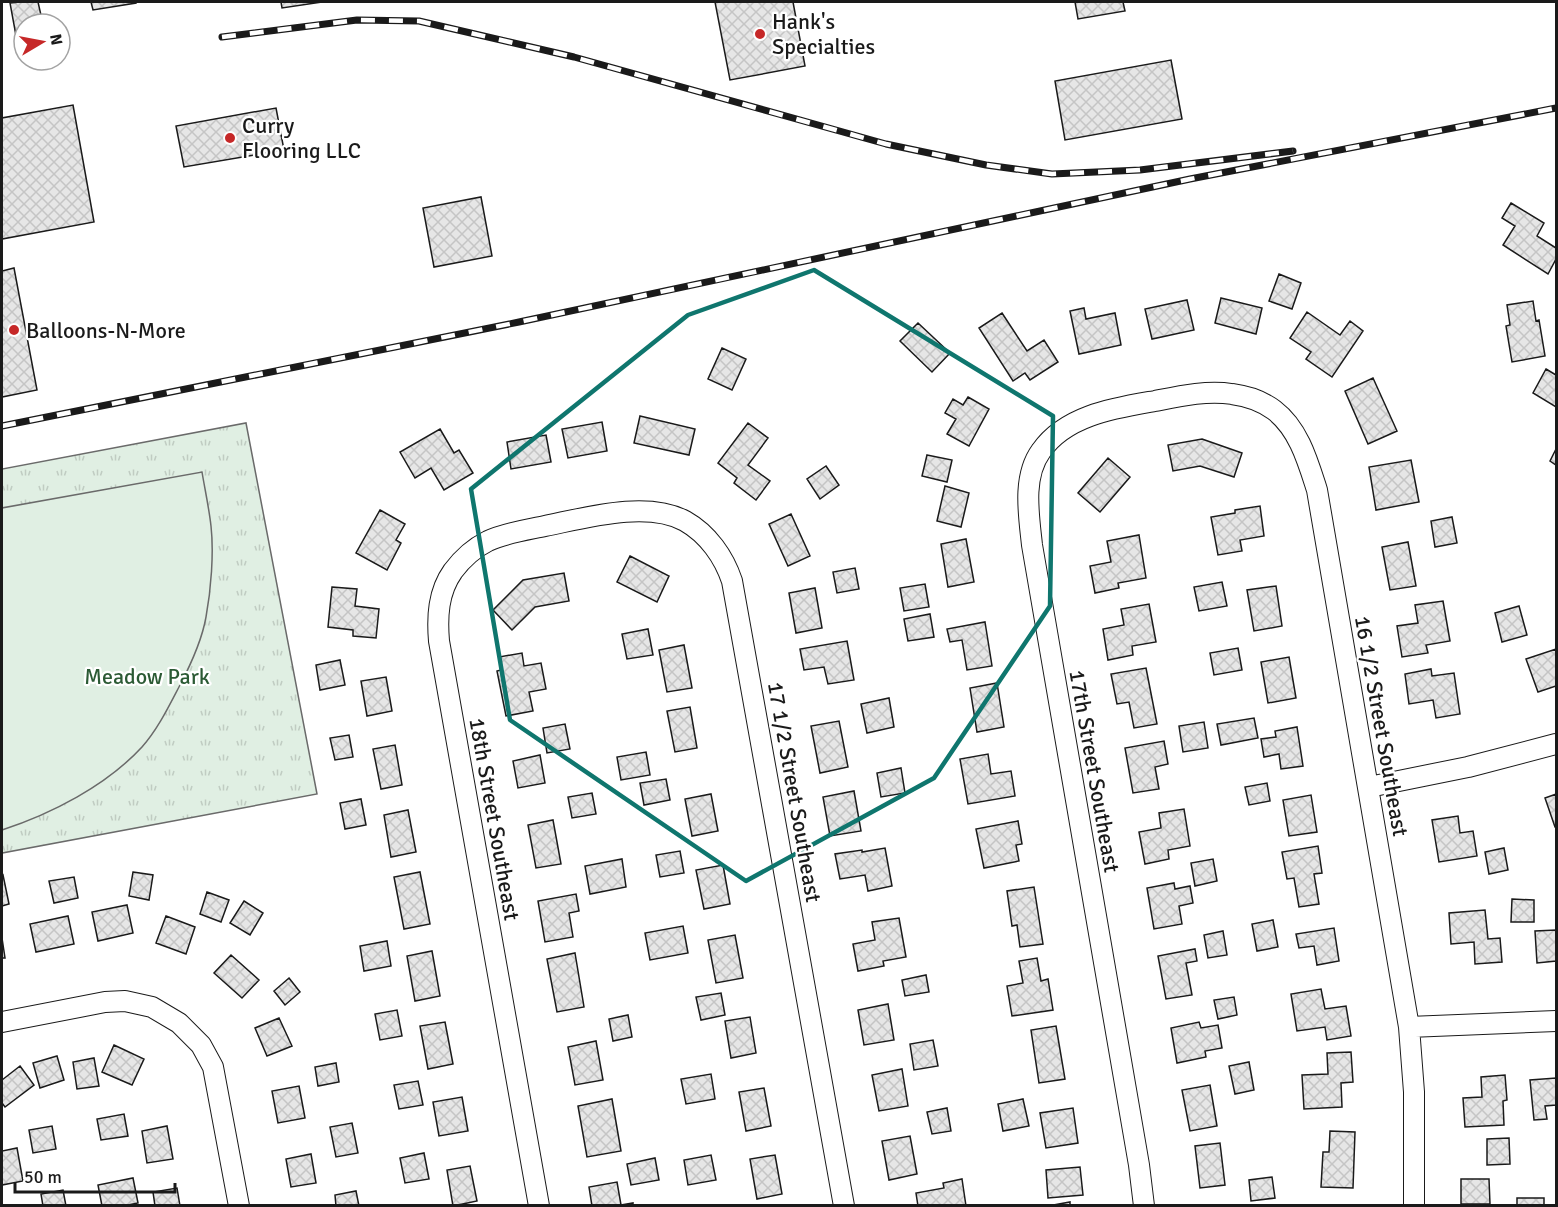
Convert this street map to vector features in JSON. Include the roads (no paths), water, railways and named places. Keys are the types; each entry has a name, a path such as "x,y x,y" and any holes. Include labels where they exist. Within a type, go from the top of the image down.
{"street":[{"name":"16 1/2 Street Southeast","path":"1134,405 1187,394 1231,394 1251,398 1275,411 1284,419 1295,435 1309,464 1317,490 1409,1027 1414,1092 1414,1206"},
{"name":"17th Street Southeast","path":"1134,405 1093,415 1065,428 1054,436 1040,452 1035,462 1028,500 1032,545 1137,1153 1143,1206"},
{"name":"17 1/2 Street Southeast","path":"568,521 637,512 673,516 684,521 707,539 729,572 736,598 844,1206"},
{"name":"18th Street Southeast","path":"539,1206 439,642 437,615 442,592 453,571 478,547 495,538 568,521"},
{"path":"1369,787 1468,767 1557,744"},
{"path":"2,1022 105,1002 136,1003 165,1013 190,1033 207,1054 216,1078 239,1206"},
{"path":"1409,1027 1557,1021"}],"railway":[{"path":"222,37 357,20 419,21 574,57 886,144 986,165 1052,174 1140,170 1293,151"},
{"path":"2,426 519,322 1190,179 1556,108"}],"place":[{"name":"Hank's Specialties","path":"760,34"},
{"name":"Curry Flooring LLC","path":"230,138"},
{"name":"Balloons-N-More","path":"14,330"}],"park label":[{"name":"Meadow Park","path":"147,676"}]}
